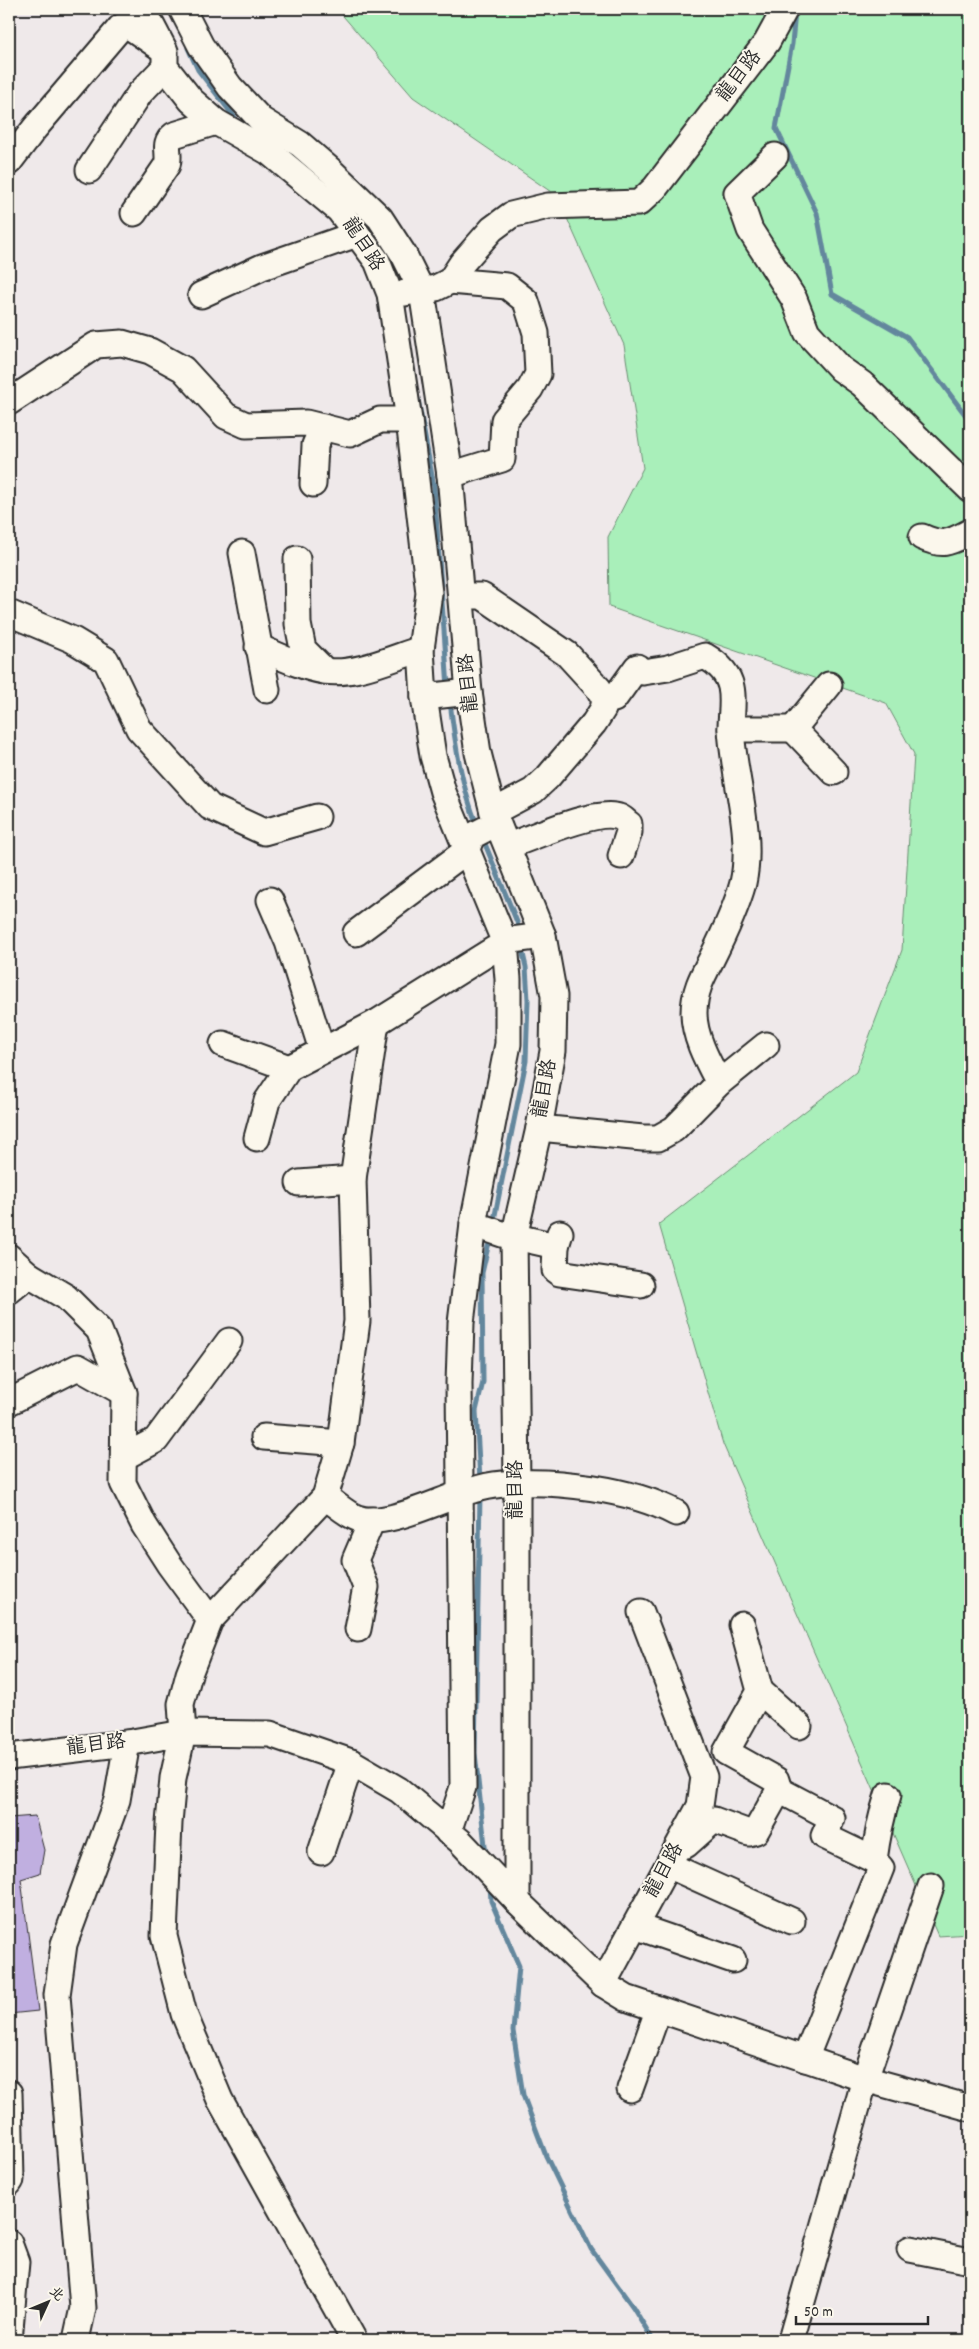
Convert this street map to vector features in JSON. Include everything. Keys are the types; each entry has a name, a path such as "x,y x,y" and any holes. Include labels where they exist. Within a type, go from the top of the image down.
{"street":[{"name":"龍目路","path":"143,9 165,59 191,100 216,122 269,152 339,210 377,261 405,293 450,475 462,596 465,692 478,753 484,830 524,939 554,996 553,1051 539,1128 508,1235 510,1484 518,1901"},
{"name":"龍目路","path":"9,1757 127,1743 183,1733 270,1734 351,1762 399,1790 454,1836 463,1787 466,1492 459,1383 461,1323 524,939 508,846 484,830 443,792 433,756 428,696 421,649 429,593 409,420 404,255 380,218 300,144 261,120 230,87 201,46 182,9"},
{"name":"龍目路","path":"450,281 492,229 511,215 548,206 639,203 655,188 767,42 785,9"},
{"path":"9,162 47,113 120,28 126,24 165,59 140,92 88,170"},
{"path":"134,213 167,165 169,157 166,144 168,139 174,135 216,122"},
{"path":"775,156 737,193 750,230 794,299 807,332 841,369 862,384 970,490"},
{"path":"201,295 262,267 357,234"},
{"path":"405,293 450,281 507,286 526,300 536,333 538,374 530,389 504,420 502,459 450,475"},
{"path":"9,402 96,345 122,343 150,351 183,369 226,416 246,425 306,423 350,434 380,420 409,420"},
{"path":"313,484 315,444 323,427"},
{"path":"922,537 936,543 947,543 970,532"},
{"path":"242,553 267,690"},
{"path":"297,559 298,624 303,649 325,671"},
{"path":"356,933 548,778 594,723 603,709 604,700 599,689 566,654 482,596 462,596"},
{"path":"9,613 72,640 106,660 138,729 210,807 264,832 317,817"},
{"path":"258,647 289,660 325,671 349,671 421,649"},
{"path":"604,700 614,699 637,667 643,672 668,668 705,656 716,662 725,672 731,686 732,728 741,796 745,850 743,881 732,914 711,960 698,982 694,1012 696,1029 707,1061 719,1083"},
{"path":"792,729 829,685"},
{"path":"428,696 465,692"},
{"path":"732,728 792,729 834,772"},
{"path":"508,846 581,820 598,816 618,816 629,824 630,832 621,856"},
{"path":"270,900 288,942 322,1050"},
{"path":"256,1138 267,1101 289,1068 376,1023 524,939"},
{"path":"354,2340 220,2100 184,2014 164,1936 169,1823 174,1778 183,1733 181,1704 185,1689 210,1620 325,1497 341,1443 357,1321 353,1179 376,1023"},
{"path":"223,1044 289,1068"},
{"path":"539,1128 658,1138 674,1129 719,1083 766,1045"},
{"path":"299,1183 353,1179"},
{"path":"476,1224 508,1235 558,1240 555,1270 559,1273 641,1285"},
{"path":"9,1257 29,1275 66,1297 98,1330 124,1393 122,1482 169,1564 210,1620"},
{"path":"9,1291 29,1275"},
{"path":"124,1457 156,1440 229,1341"},
{"path":"9,1402 78,1367 124,1393"},
{"path":"264,1437 341,1443"},
{"path":"325,1497 356,1518 372,1520 432,1506 466,1492 510,1484 589,1486 657,1502 676,1513"},
{"path":"358,1629 366,1587 355,1560 372,1520"},
{"name":"龍目路","path":"603,1984 700,1806 704,1777 641,1612"},
{"path":"742,1625 760,1691 799,1726"},
{"path":"760,1691 726,1752 776,1780 779,1790 832,1818 824,1836 874,1860 881,1868 805,2059"},
{"path":"76,2340 83,2308 57,1995 64,1944 117,1800 127,1743"},
{"path":"321,1852 351,1762"},
{"path":"779,1790 756,1831 748,1833 714,1820 672,1858 792,1921"},
{"path":"874,1860 880,1820 888,1795"},
{"path":"454,1836 603,1984 626,1998 865,2079 970,2108"},
{"path":"791,2340 865,2079 931,1886"},
{"path":"634,1926 733,1960"},
{"path":"630,2089 658,2010"},
{"path":"9,2093 11,2180 9,2183"},
{"path":"9,2243 16,2262 9,2340"},
{"path":"910,2250 970,2261"}],"green space":[{"path":"337,9 970,9 970,1934 938,1936 723,1444 659,1224 856,1072 902,950 914,754 886,703 609,607 608,537 643,468 624,345 557,196 413,97"}],"building":[{"path":"35,1816 44,1850 40,1873 21,1879 38,2011 9,2014 9,1818"}],"waterway":[{"path":"795,12 792,44 776,128 817,213 832,294 907,337 970,421"},
{"path":"188,48 198,70 239,123"},
{"path":"418,399 434,487 448,688"},
{"path":"450,702 463,779 477,825"},
{"path":"483,839 519,931"},
{"path":"493,1225 526,1061 528,1000 526,967 521,945"},
{"path":"480,1480 476,1411 483,1382 482,1273 490,1238"},
{"path":"480,1496 475,1753 486,1855"},
{"path":"490,1885 491,1901 519,1966 513,2031 523,2095 546,2156 591,2249 633,2307 653,2340"}]}
